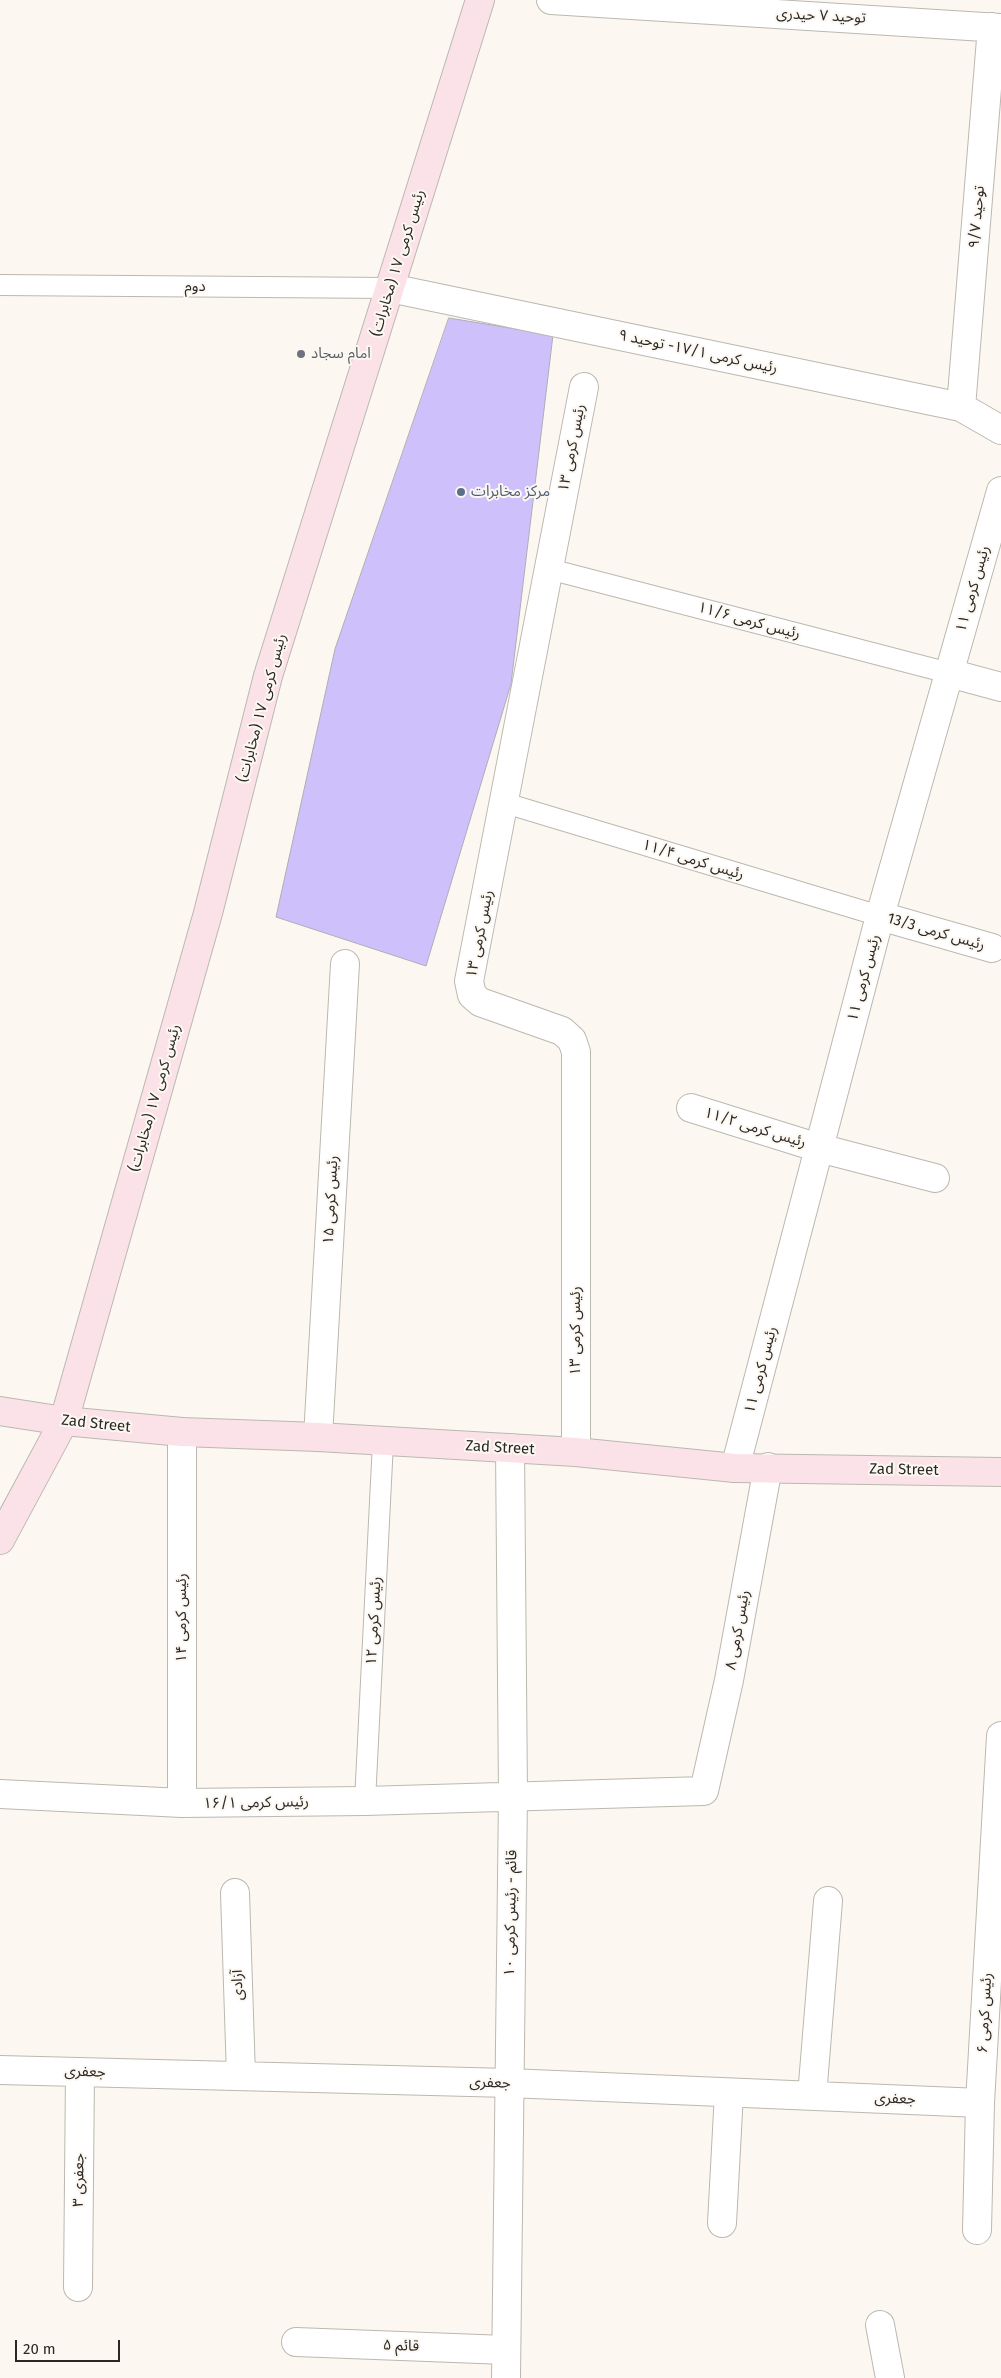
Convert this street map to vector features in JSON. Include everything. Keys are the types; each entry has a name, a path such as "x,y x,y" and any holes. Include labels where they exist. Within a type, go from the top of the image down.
{"street":[{"name":"رئیس کرمی ۱۷ (مخابرات)","path":"0,1540 64,1421 208,913 268,676 480,0"},
{"name":"توحید ۷ حیدری","path":"551,0 997,27"},
{"name":"توحید ۹/۷","path":"961,407 997,27"},
{"name":"رئیس کرمی ۱۷/۱- توحید ۹","path":"390,288 961,407 1001,430"},
{"name":"رئیس کرمی ۱۳","path":"576,1452 576,1052 572,1040 562,1031 480,1002 472,995 469,981 505,804 584,388"},
{"name":"رئیس کرمی ۱۱","path":"735,1468 880,916 1001,491"},
{"path":"949,673 1001,688"},
{"name":"رئیس کرمی 13/3","path":"880,916 992,948"},
{"name":"رئیس کرمی ۱۵","path":"318,1436 345,964"},
{"name":"رئیس کرمی ۱۱/۲","path":"691,1108 819,1148 934,1178"},
{"name":"Zad Street","path":"0,1411 64,1421 182,1432 318,1436 383,1442 576,1452 735,1468 1001,1472"},
{"name":"رئیس کرمی ۱۴","path":"182,1432 182,1803"},
{"name":"قائم - رئیس کرمی ۱۰","path":"506,2378 513,1795 510,1448"},
{"name":"رئیس کرمی ۸","path":"704,1791 730,1680 768,1467"},
{"name":"رئیس کرمی ۶","path":"977,2230 980,2103 1001,1736"},
{"name":"رئیس کرمی ۱۶/۱","path":"0,1794 182,1803 365,1801 513,1795 704,1791"},
{"name":"آزادی","path":"235,1893 241,2076"},
{"path":"812,2096 828,1901"},
{"name":"جعفری","path":"0,2070 509,2083 980,2103"},
{"name":"جعفری ۳","path":"78,2287 80,2072"},
{"path":"722,2223 730,2093"},
{"path":"880,2325 890,2378"},
{"name":"قائم ۵","path":"296,2342 506,2350"}],"lane":[{"name":"دوم","path":"0,285 390,288"},
{"name":"رئیس کرمی ۱۱/۶","path":"549,569 949,673"},
{"name":"رئیس کرمی ۱۱/۴","path":"505,804 880,916"},
{"name":"رئیس کرمی ۱۲","path":"365,1801 383,1442"}],"building":[{"name":"مرکز مخابرات","path":"449,318 553,335 511,684 426,966 276,917 335,649"}],"place":[{"name":"امام سجاد","path":"301,354"},
{"name":"مرکز مخابرات","path":"461,492"}]}
